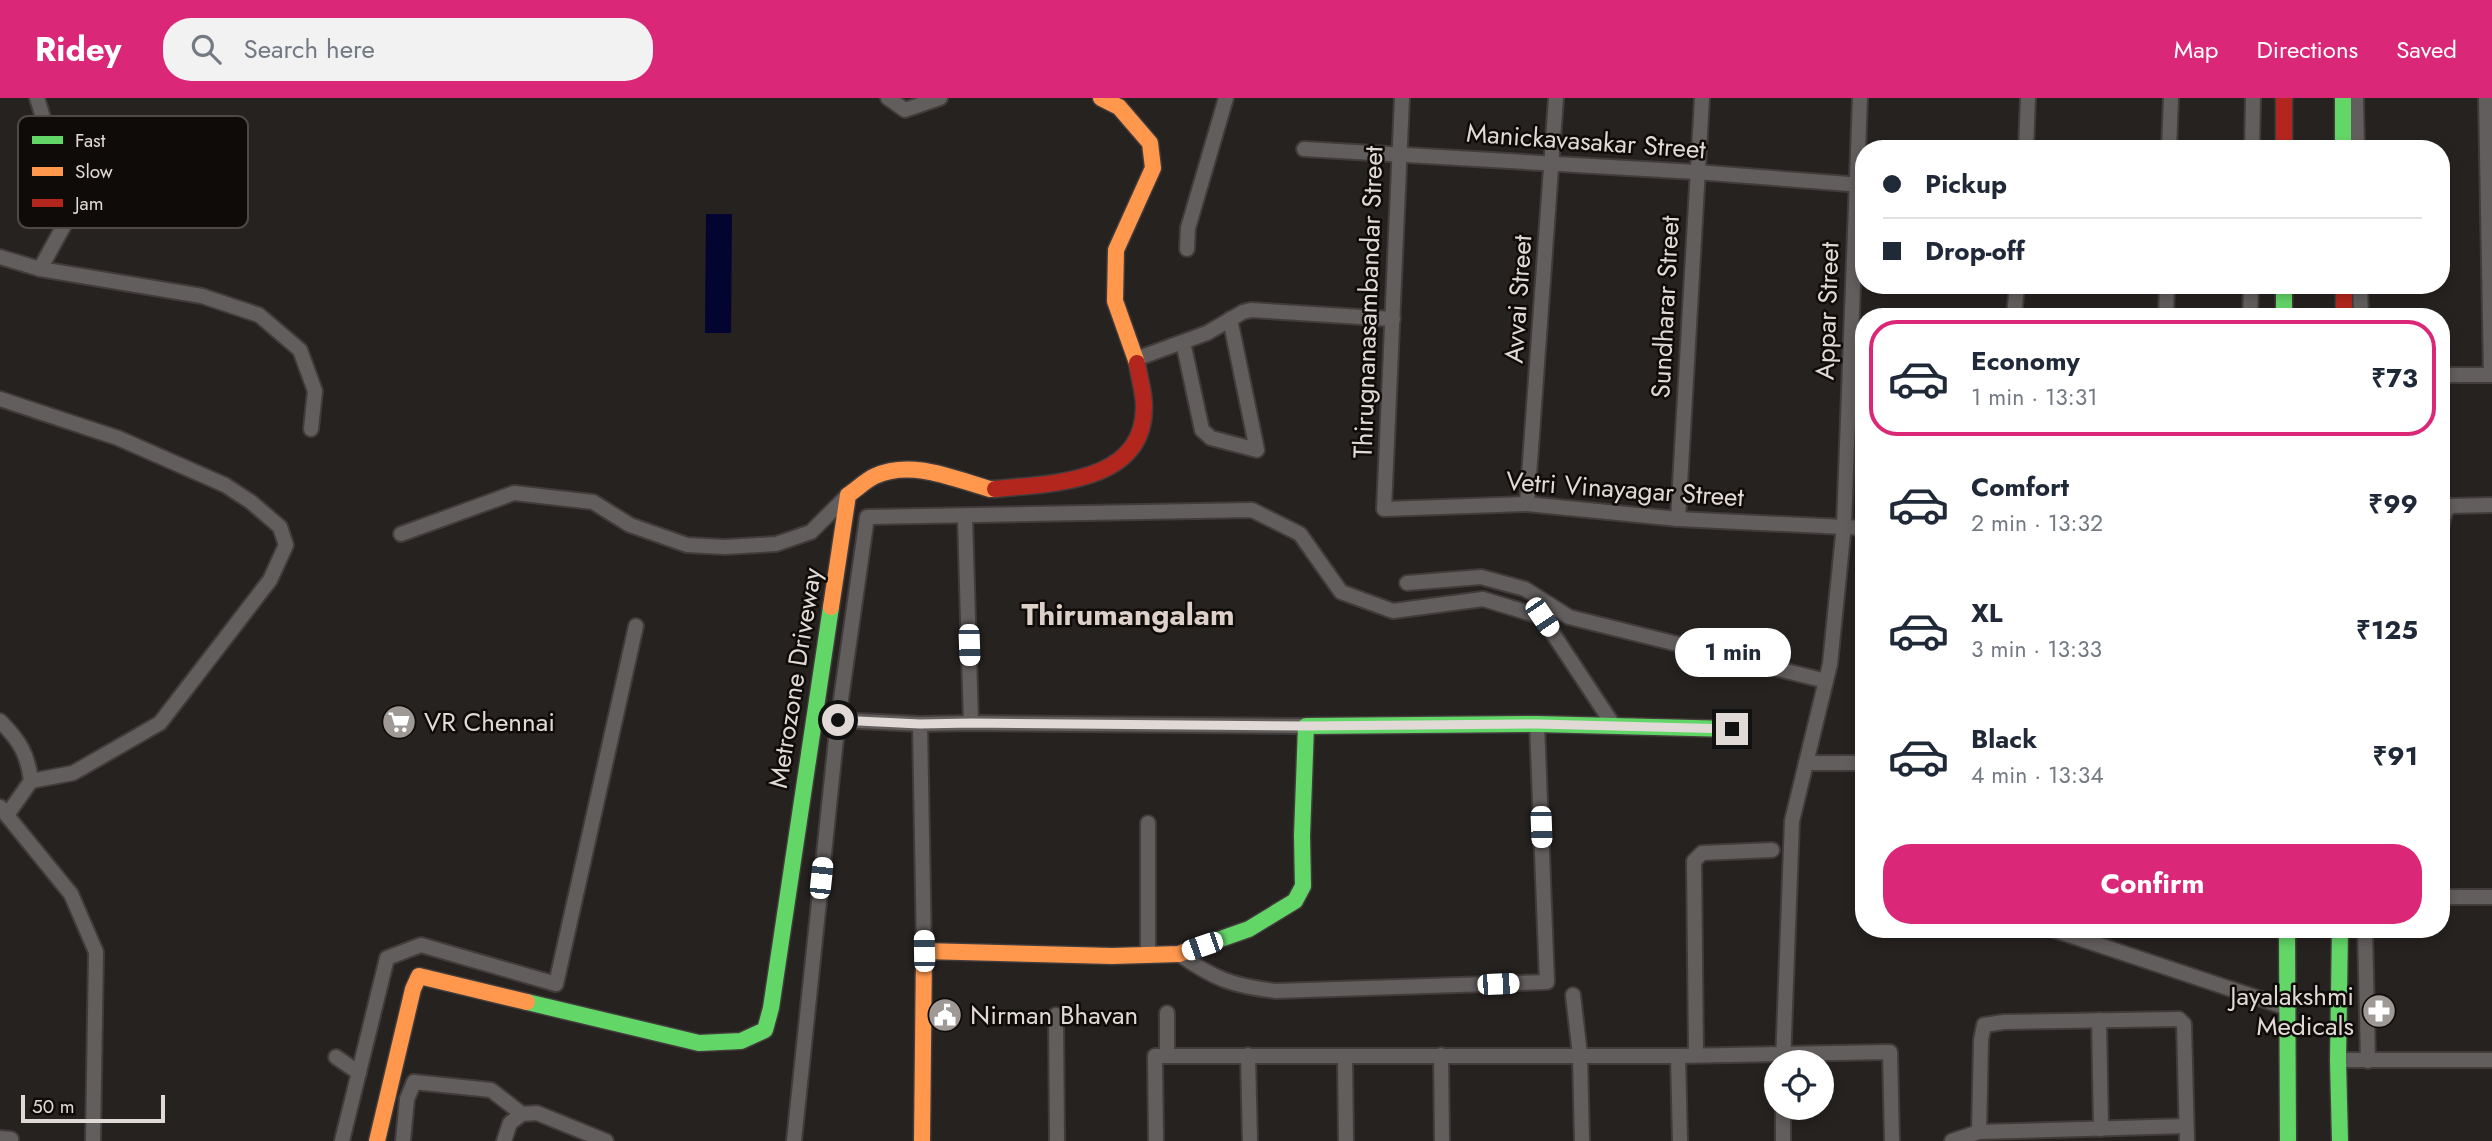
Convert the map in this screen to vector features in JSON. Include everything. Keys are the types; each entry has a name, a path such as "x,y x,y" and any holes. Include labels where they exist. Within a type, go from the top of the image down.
{"street":[{"path":"37,98 43,116"},
{"path":"888,98 905,110 940,98"},
{"path":"401,534 514,494 593,502 630,525 687,544 725,547 776,544 811,532 848,495 874,476 897,469 917,468 990,489 1045,484 1101,473 1123,459 1138,435 1144,407 1136,359 1115,301 1116,250 1153,168 1150,143 1119,107 1101,98"},
{"path":"1187,249 1188,228 1226,98"},
{"name":"Thirugnanasambandar Street","path":"1384,509 1402,98"},
{"name":"Avvai Street","path":"1527,504 1556,98"},
{"name":"Sundharar Street","path":"1678,519 1702,98"},
{"name":"Appar Street","path":"1860,98 1860,140"},
{"path":"2026,140 2028,98"},
{"path":"2169,140 2171,98"},
{"path":"2252,140 2253,98"},
{"path":"2284,98 2284,140"},
{"path":"2343,98 2343,140"},
{"path":"2356,98 2357,140"},
{"path":"2450,375 2491,375 2491,251 2486,98"},
{"name":"Manickavasakar Street","path":"1304,149 1696,172 1855,185"},
{"path":"40,269 63,228"},
{"path":"0,257 40,269 202,296 259,315 300,349 315,391 312,429"},
{"name":"Appar Street","path":"1783,1050 1792,821 1830,664 1844,525 1855,291"},
{"path":"1136,359 1207,333 1251,310 1394,319"},
{"path":"1183,342 1202,430 1211,438 1256,450 1230,319"},
{"path":"0,399 118,438 225,485 251,502 280,527 286,545 270,580 160,723 73,773 31,782 3,811 71,894 96,952 93,1141"},
{"name":"Metrozone Driveway","path":"377,1141 413,989 419,976 699,1043 732,1045 753,1038 765,1030 771,1008 848,495"},
{"name":"Vetri Vinayagar Street","path":"1384,509 1527,504 1678,519 1855,526"},
{"path":"2450,506 2492,505"},
{"path":"794,1141 838,720 867,517 1252,510 1300,534 1341,592 1354,597 1393,611 1483,599 1542,617 1614,726"},
{"path":"965,517 971,723"},
{"path":"1407,583 1481,577 1525,589 1569,617 1826,681"},
{"path":"342,1141 387,958 421,945 556,984 636,626"},
{"path":"0,720 14,735 29,760 31,782"},
{"path":"838,720 920,724 1537,724 1732,729"},
{"path":"920,724 924,951 922,1141"},
{"path":"1179,954 1206,973 1222,980 1246,988 1276,991 1547,982 1537,724"},
{"path":"924,951 1022,955 1179,954 1249,929 1295,901 1303,886 1306,726"},
{"path":"1807,763 1855,762"},
{"path":"1148,822 1148,955"},
{"path":"1696,1055 1694,861 1702,853 1772,850"},
{"path":"2450,897 2492,897"},
{"path":"2077,938 2287,1008"},
{"path":"2287,938 2288,1141"},
{"path":"2340,938 2340,1141"},
{"path":"2365,938 2368,1061"},
{"path":"1573,995 1580,1055 1582,1141"},
{"path":"1156,1141 1161,1056 1167,1013"},
{"path":"1056,1015 1057,1141"},
{"path":"1952,1141 1979,1132 2059,1136 2101,1129 2186,1134 2184,1024 2179,1018 2004,1022 1984,1025 1981,1040 1979,1132"},
{"path":"2099,1020 2101,1129"},
{"path":"1834,1055 1890,1052 1892,1141"},
{"path":"1248,1055 1250,1141"},
{"path":"1441,1055 1442,1141"},
{"path":"1161,1056 1696,1055 1764,1057"},
{"path":"1345,1056 1346,1141"},
{"path":"1678,1056 1680,1141"},
{"path":"336,1057 359,1073"},
{"path":"2338,1060 2492,1060"},
{"path":"403,1141 407,1099 414,1082 491,1090 522,1114"},
{"path":"504,1141 510,1123 522,1114 537,1112 606,1141"},
{"path":"1783,1120 1783,1141"}],"shaded area":[{"path":"706,214 732,214 731,333 705,333"}],"traffic: fast":[{"path":"2343,98 2343,140"},
{"path":"2284,294 2284,308"},
{"path":"527,1002 699,1043 741,1041 765,1030 771,1008 831,607"},
{"path":"1192,949 1249,929 1295,901 1303,886 1306,726 1537,724 1732,729"},
{"path":"2287,938 2288,1141"},
{"path":"2340,938 2340,1141"}],"traffic: slow":[{"path":"1101,98 1119,107 1150,143 1153,168 1116,250 1115,301 1137,363"},
{"path":"831,607 848,495 865,482 889,471 904,469 933,472 995,489"},
{"path":"922,1141 924,951 1112,956 1179,954 1192,949"},
{"path":"377,1141 413,989 419,976 527,1002"}],"traffic: jam":[{"path":"2284,98 2284,140"},
{"path":"2344,294 2344,308"},
{"path":"995,489 1067,481 1091,475 1112,465 1129,451 1140,432 1144,406 1137,363"}],"place":[{"name":"VR Chennai","path":"399,722"},
{"name":"Jayalakshmi Medicals","path":"2379,1011"},
{"name":"Nirman Bhavan","path":"945,1015"}],"district":[{"name":"Thirumangalam","path":"1128,615"}],"route":[{"path":"838,720 920,724 1537,724 1732,729"}]}
